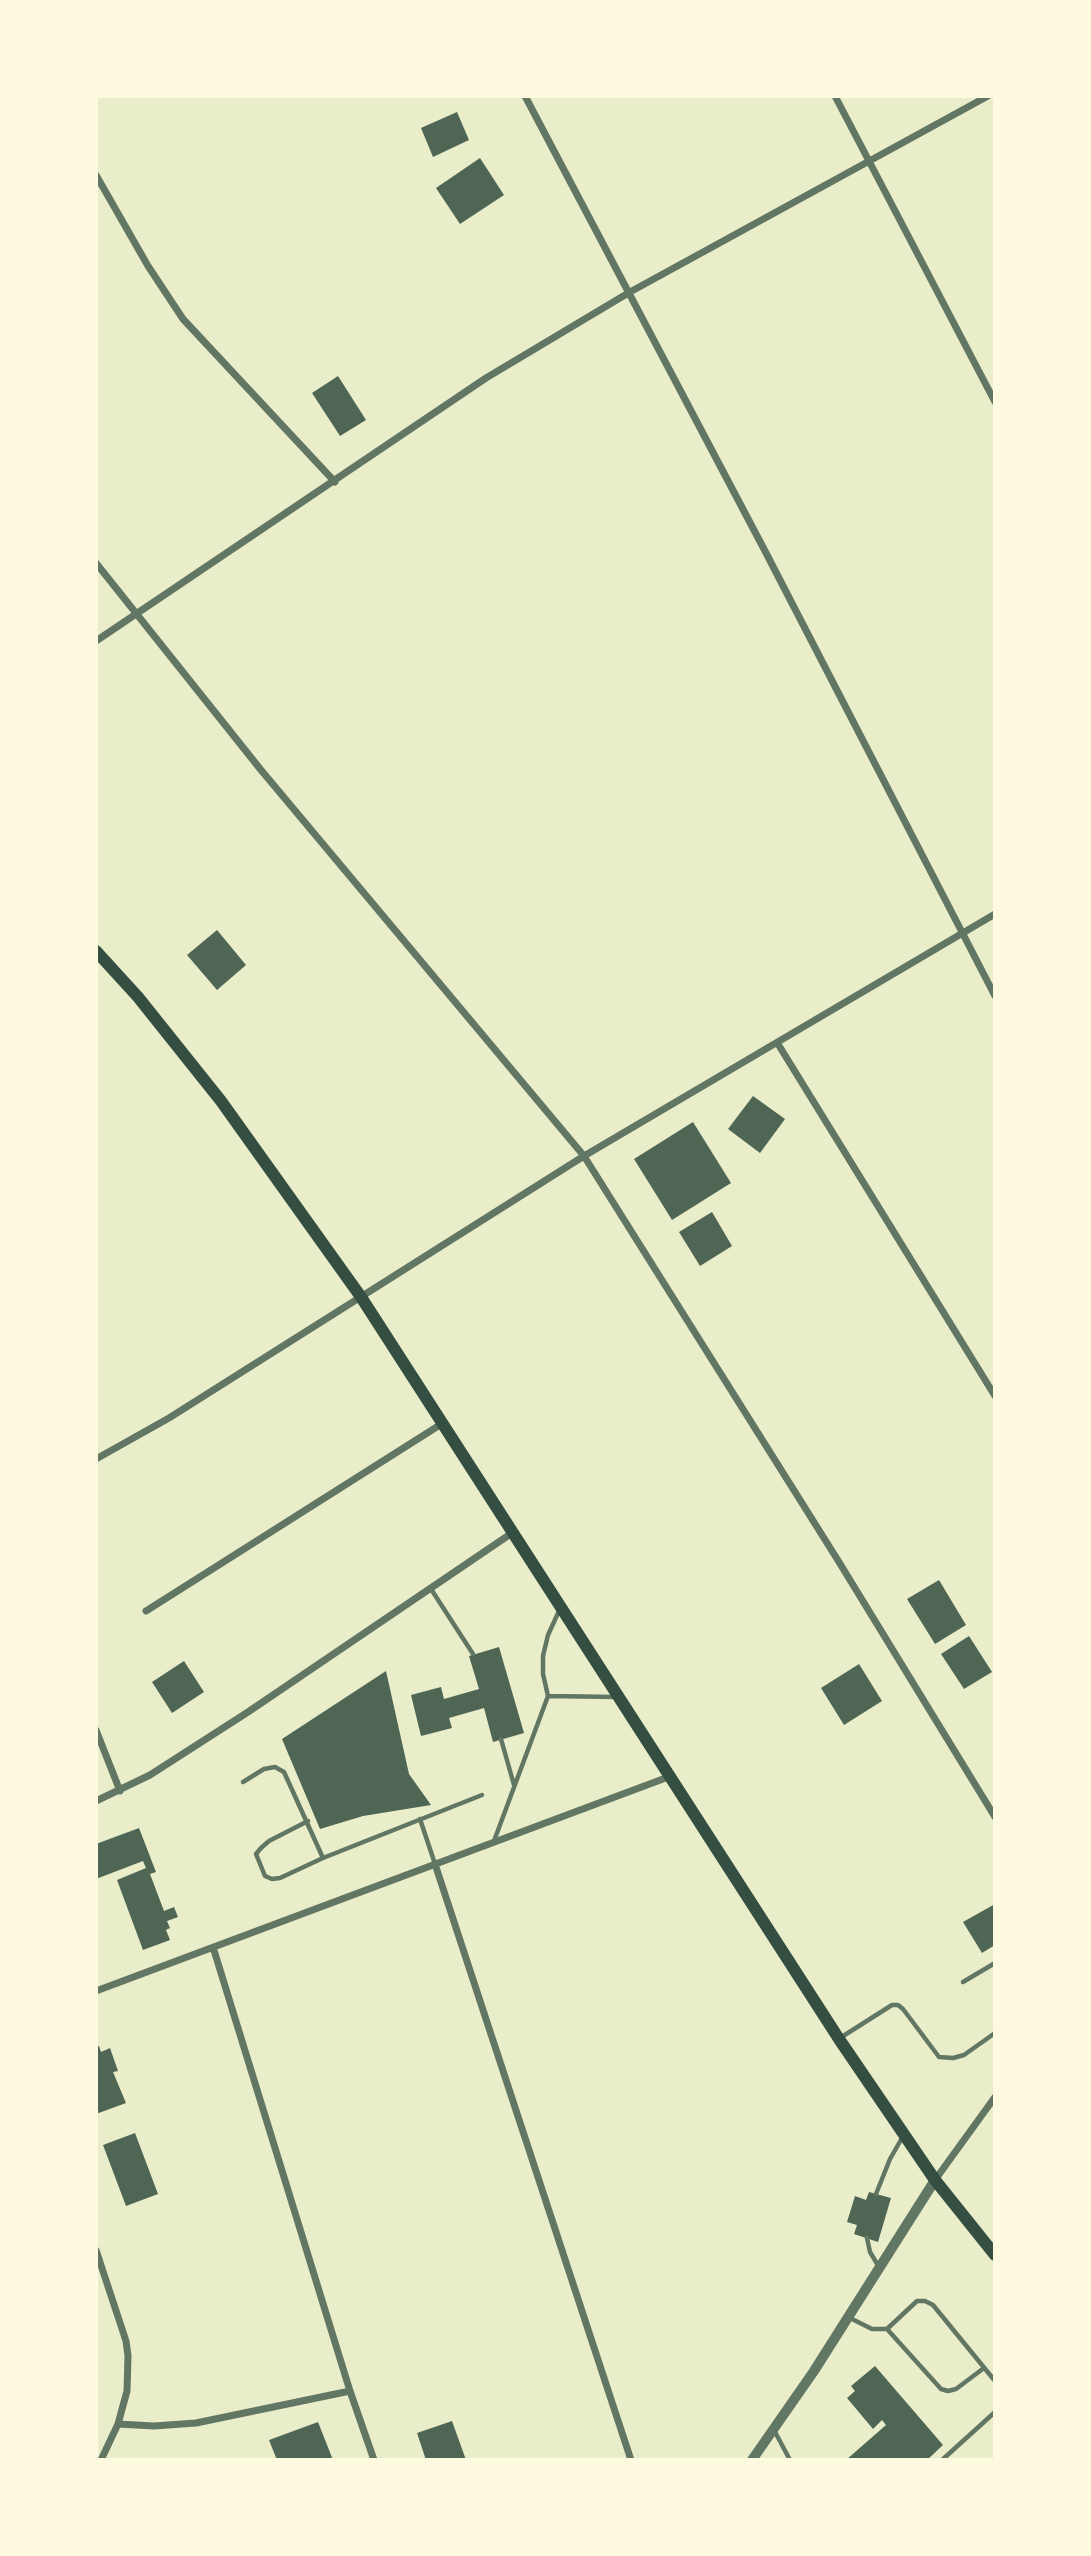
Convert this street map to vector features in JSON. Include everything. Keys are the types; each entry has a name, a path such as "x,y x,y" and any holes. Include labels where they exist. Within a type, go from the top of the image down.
{"main road":[{"path":"96,951 215,1092 361,1297 839,2039 935,2180 995,2255"}],"street":[{"path":"525,96 630,292 995,996"},
{"path":"835,96 995,402"},
{"path":"96,641 486,378 630,292 988,96"},
{"path":"96,175 148,266 183,318 335,482"},
{"path":"96,563 261,770 584,1157 995,1817"},
{"path":"96,1459 169,1418 584,1157 995,914"},
{"path":"778,1044 995,1396"},
{"path":"146,1611 443,1423"},
{"path":"96,1801 150,1776 512,1533"},
{"path":"96,1730 120,1791"},
{"path":"96,1991 671,1776"},
{"path":"435,1864 631,2460"},
{"path":"213,1947 350,2391 374,2460"},
{"path":"752,2460 848,2317 935,2180 995,2097"},
{"path":"96,2250 126,2340 128,2356 127,2392 118,2424 102,2460"},
{"path":"118,2424 154,2426 196,2423 350,2391"}],"lane":[{"path":"431,1589 473,1654"},
{"path":"494,1842 548,1696 543,1675 543,1656 548,1635 561,1606"},
{"path":"548,1696 620,1697"},
{"path":"501,1740 515,1786"},
{"path":"243,1782 264,1769 275,1767 284,1772 323,1858"},
{"path":"308,1821 269,1841 256,1854 265,1876 280,1878 323,1858 482,1795"},
{"path":"420,1819 435,1864"},
{"path":"963,1982 995,1963"},
{"path":"839,2039 892,2005 903,2009 939,2057 953,2058 964,2055 995,2033"},
{"path":"876,2194 904,2134"},
{"path":"867,2238 870,2252 879,2268"},
{"path":"848,2317 872,2329 887,2329 917,2301 925,2301 933,2305 995,2381"},
{"path":"887,2329 940,2389 956,2389 984,2368"},
{"path":"942,2460 995,2412"},
{"path":"774,2429 790,2460"}],"building":[{"path":"457,112 469,140 433,157 421,128"},
{"path":"480,158 504,195 460,224 436,188"},
{"path":"338,376 366,420 340,436 312,393"},
{"path":"217,930 246,965 217,990 187,955"},
{"path":"753,1096 785,1119 760,1153 728,1129"},
{"path":"693,1122 731,1183 672,1220 634,1159"},
{"path":"712,1212 732,1246 700,1266 679,1232"},
{"path":"939,1580 966,1625 935,1644 907,1599"},
{"path":"969,1636 992,1672 964,1689 941,1654"},
{"path":"499,1647 524,1733 493,1742 484,1708 449,1718 452,1728 421,1736 411,1695 441,1687 444,1699 479,1689 469,1656"},
{"path":"184,1661 204,1692 172,1713 152,1682"},
{"path":"859,1664 882,1701 844,1725 821,1688"},
{"path":"386,1671 409,1774 431,1805 363,1816 320,1829 282,1739"},
{"path":"139,1828 156,1872 150,1874 164,1911 174,1907 178,1917 167,1921 170,1928 166,1930 170,1940 143,1950 117,1880 146,1868 143,1861 96,1879 96,1844"},
{"path":"995,1904 995,1945 982,1953 963,1922"},
{"path":"99,2046 101,2052 110,2048 118,2071 113,2072 126,2103 96,2114 96,2047"},
{"path":"135,2133 158,2194 126,2206 103,2145"},
{"path":"869,2192 891,2198 878,2242 854,2234 857,2225 847,2222 855,2196 866,2200"},
{"path":"875,2366 943,2445 927,2460 846,2460 886,2425 882,2420 873,2429 847,2398 855,2391 851,2386"},
{"path":"452,2421 466,2460 426,2460 417,2433"},
{"path":"318,2422 333,2460 277,2460 269,2440"}]}
